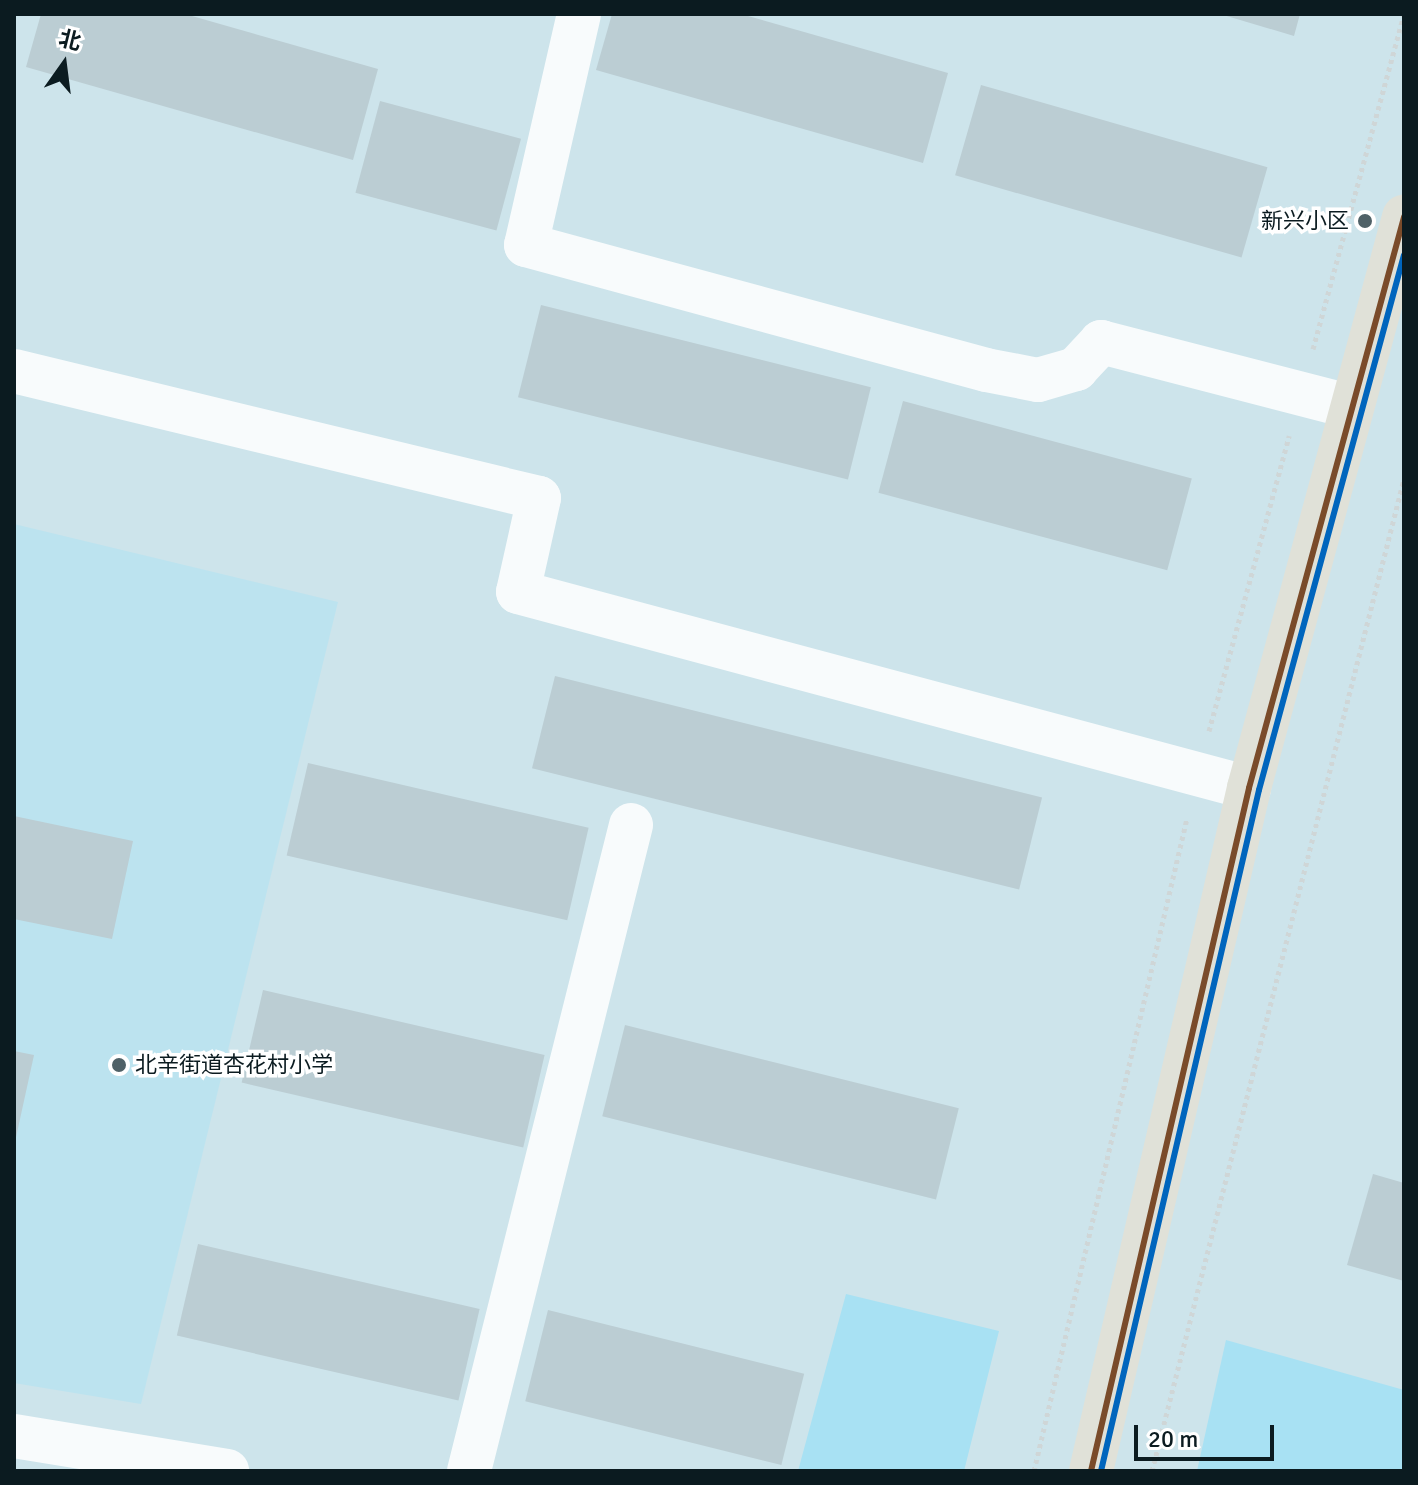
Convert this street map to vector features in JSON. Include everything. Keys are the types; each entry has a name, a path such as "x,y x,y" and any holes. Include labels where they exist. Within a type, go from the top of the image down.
{"main road":[{"path":"1091,1471 1249,788 1404,217"}],"street":[{"path":"579,14 526,245 999,373 1038,380 1076,369 1101,342 1352,407"},
{"path":"14,371 539,498 518,592 1249,788"},
{"path":"469,1471 631,825"},
{"path":"14,1436 227,1471"}],"path":[{"path":"1152,1471 1404,479"}],"shaded area":[{"name":"北辛街道杏花村小学","path":"14,524 338,602 141,1404 14,1383"},
{"path":"846,1294 999,1331 964,1471 798,1471"},
{"path":"1226,1340 1404,1390 1404,1471 1197,1471"}],"building":[{"path":"41,14 185,14 378,69 353,160 26,67"},
{"path":"612,14 741,14 948,73 923,163 596,70"},
{"path":"1220,14 1300,14 1294,36"},
{"path":"981,85 1267,167 1242,257 955,175"},
{"path":"380,101 521,139 496,231 355,193"},
{"path":"541,305 871,387 848,479 518,397"},
{"path":"903,401 1192,478 1167,570 878,493"},
{"path":"555,676 1042,797 1019,890 532,768"},
{"path":"308,763 589,828 567,920 287,856"},
{"path":"14,816 133,841 112,939 14,919"},
{"path":"263,990 545,1055 523,1148 242,1083"},
{"path":"625,1025 959,1108 936,1199 602,1116"},
{"path":"14,1051 34,1055 15,1142 14,1142"},
{"path":"1373,1174 1404,1183 1404,1281 1347,1265"},
{"path":"198,1244 480,1309 458,1401 177,1336"},
{"path":"548,1310 804,1374 781,1465 525,1401"}],"transit line":[{"path":"1091,1471 1249,788 1404,217"},
{"path":"1101,1471 1259,790 1404,255"}],"place":[{"name":"新兴小区","path":"1365,221"},
{"name":"北辛街道杏花村小学","path":"119,1065"}]}
